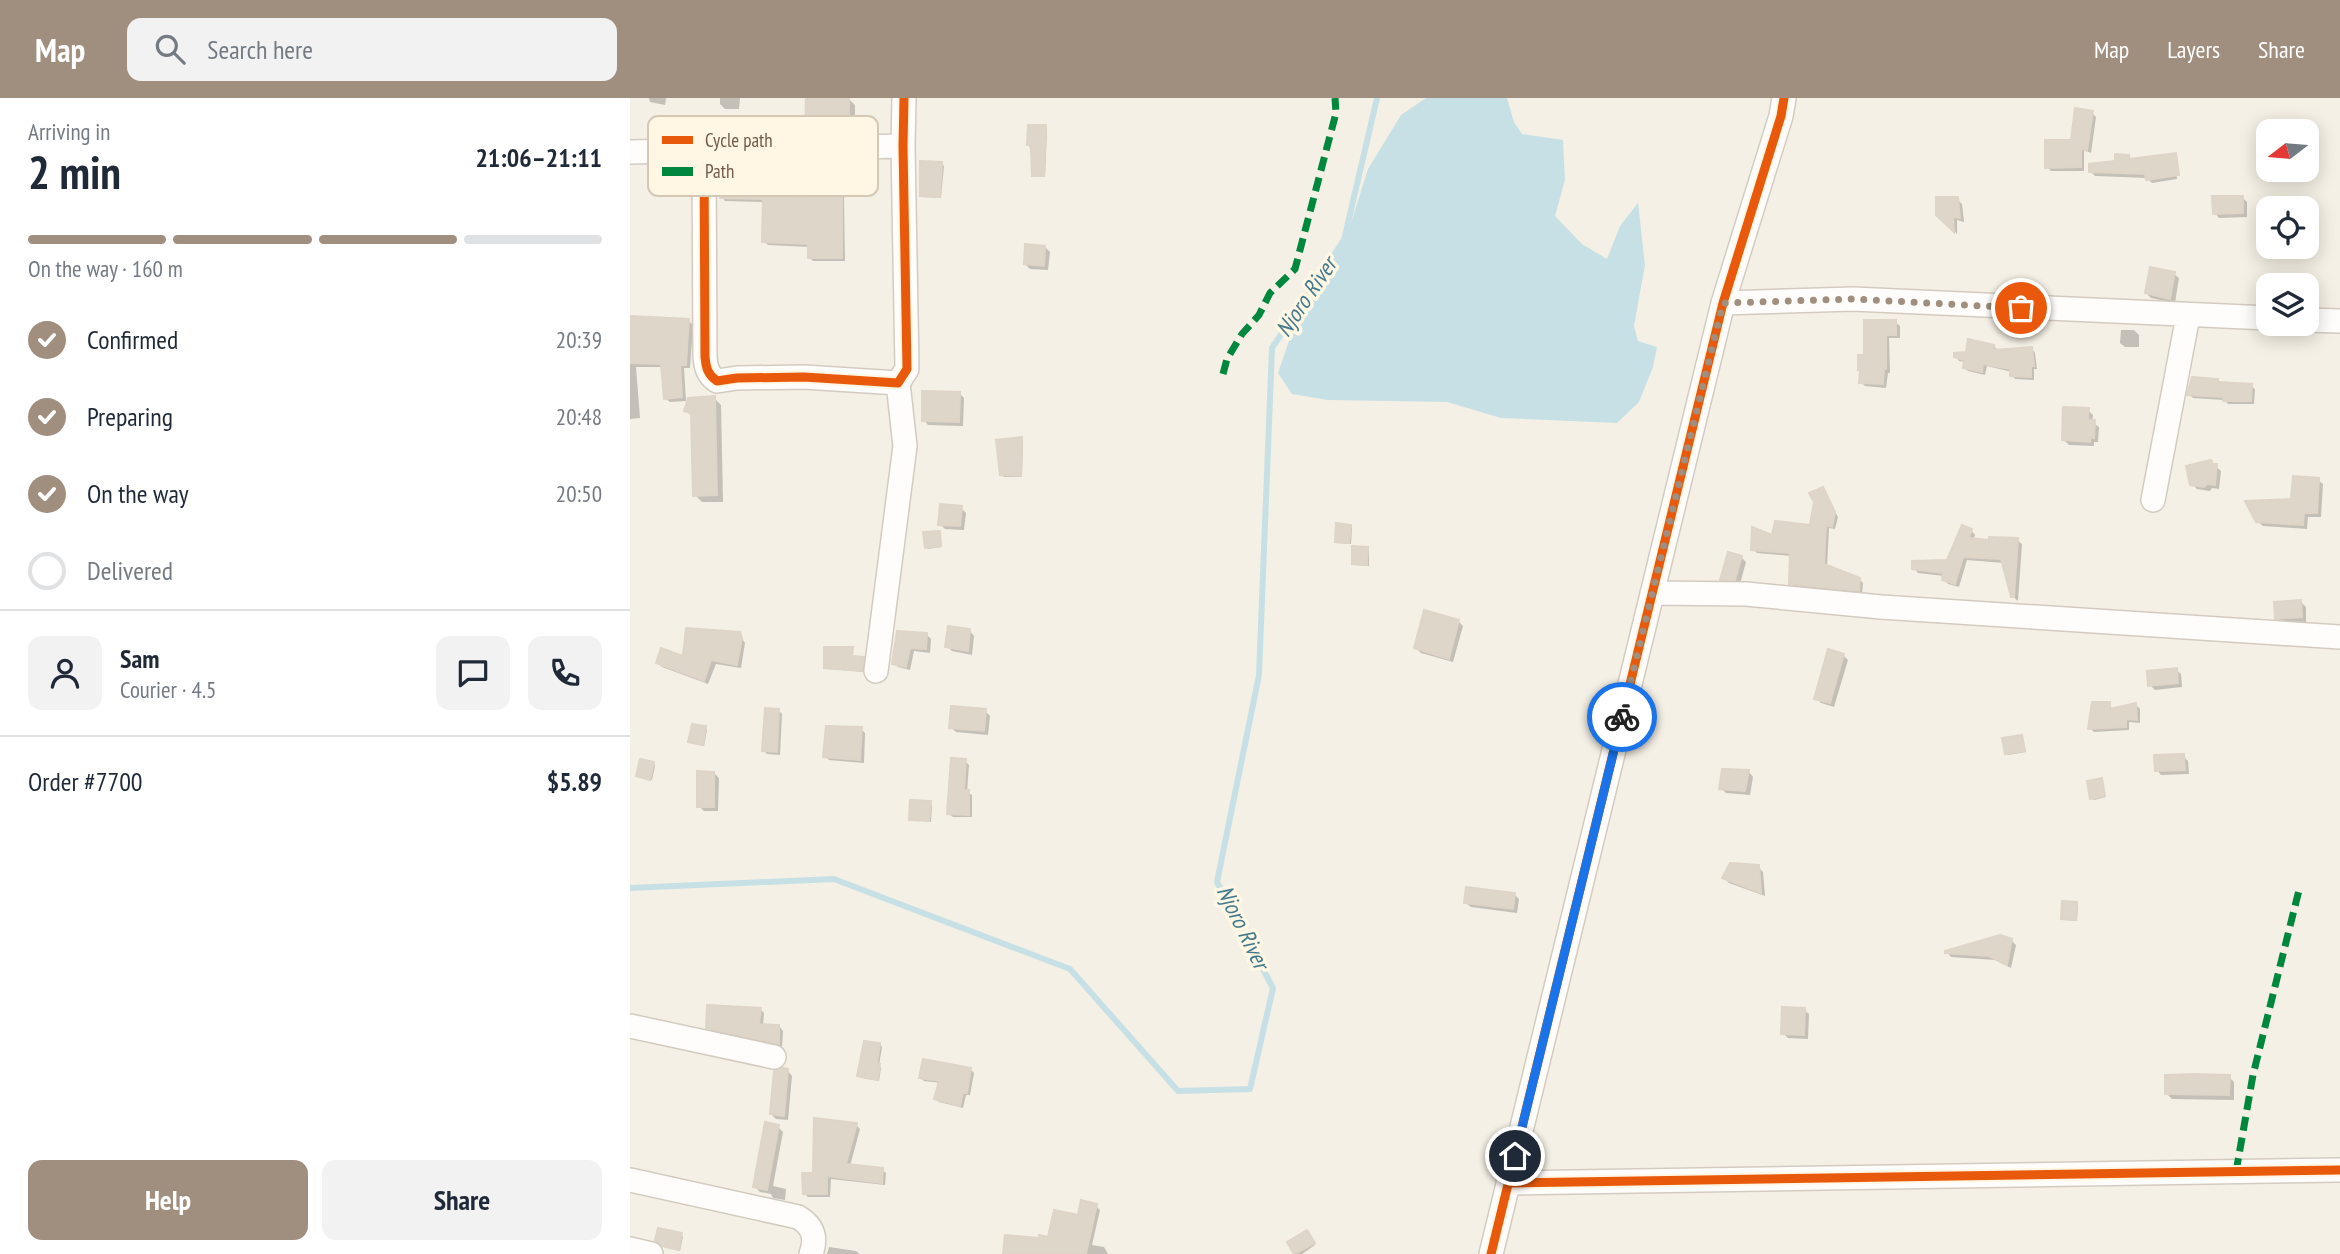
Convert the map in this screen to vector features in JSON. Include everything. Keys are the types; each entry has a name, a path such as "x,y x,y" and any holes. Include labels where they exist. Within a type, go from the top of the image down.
{"street":[{"path":"876,671 905,446 898,383 907,369 904,98"},
{"path":"1491,1254 1723,303 1781,116 1784,98"},
{"path":"878,146 903,146"},
{"path":"630,152 648,151"},
{"path":"704,196 705,357 706,368 712,378 717,382 737,378 804,377 898,383"},
{"path":"1723,303 1853,299 2256,318"},
{"path":"2153,500 2188,316"},
{"path":"2319,320 2340,321"},
{"path":"1652,593 1746,594 1894,608 2340,637"},
{"path":"630,1026 774,1057"},
{"path":"1508,1183 2340,1170"},
{"path":"630,1180 798,1217 808,1223 814,1232 811,1254"},
{"path":"630,1249 651,1254"}],"water":[{"path":"1426,98 1507,98 1514,122 1522,134 1563,140 1565,180 1555,216 1582,244 1607,259 1620,226 1638,203 1645,265 1634,326 1638,341 1657,347 1653,367 1639,402 1617,423 1501,418 1447,402 1328,400 1292,394 1278,373 1297,318 1328,280 1333,262 1349,229 1368,169 1401,115"}],"building":[{"path":"806,98 849,98 849,116 805,116"},
{"path":"2075,108 2093,111 2087,151 2081,148 2081,167 2045,168 2045,140 2071,140"},
{"path":"1028,125 1046,125 1044,176 1032,176 1031,145 1027,145"},
{"path":"2176,153 2179,175 2146,180 2145,174 2089,172 2089,164 2115,161 2115,154 2129,155 2129,159"},
{"path":"920,161 942,162 940,197 920,196"},
{"path":"720,196 796,196 842,196 842,258 808,258 808,244 762,242 763,199"},
{"path":"2212,196 2243,196 2243,213 2213,214"},
{"path":"1936,197 1958,197 1960,218 1953,217 1954,232 1936,215"},
{"path":"1025,244 1045,246 1044,266 1024,264"},
{"path":"2150,267 2175,272 2170,299 2145,293"},
{"path":"630,316 689,319 686,365 680,365 682,397 664,399 661,364 630,363"},
{"path":"1864,320 1896,320 1896,335 1886,335 1883,384 1859,383 1858,355 1864,355"},
{"path":"1968,339 1994,345 1993,350 2032,347 2034,366 2031,366 2031,377 2010,376 2010,369 1983,364 1982,372 1963,368 1964,360 1954,357 1954,353 1966,352"},
{"path":"2192,377 2218,379 2216,382 2252,384 2251,401 2223,401 2223,397 2187,395"},
{"path":"922,391 960,392 959,422 922,421"},
{"path":"715,396 717,495 693,496 691,413 684,411 688,398"},
{"path":"2063,407 2089,408 2088,420 2095,420 2094,438 2090,437 2090,442 2062,440"},
{"path":"1022,437 1021,476 1000,475 996,440"},
{"path":"2211,460 2213,464 2217,464 2215,485 2190,485 2186,466"},
{"path":"2293,476 2319,478 2317,513 2304,513 2303,525 2256,522 2245,501 2291,499"},
{"path":"1823,487 1835,512 1832,527 1826,525 1824,564 1860,578 1859,591 1789,584 1790,553 1751,550 1752,527 1772,535 1775,521 1810,525 1814,502 1809,493"},
{"path":"940,504 962,506 960,526 938,525"},
{"path":"1336,523 1351,525 1349,543 1335,542"},
{"path":"1962,525 1972,529 1969,538 2018,538 2014,597 2011,597 2001,559 1963,557 1955,584 1942,580 1943,573 1912,569 1912,561 1947,560"},
{"path":"940,531 941,546 925,548 923,532"},
{"path":"1352,546 1368,547 1367,565 1352,564"},
{"path":"1728,552 1742,556 1735,580 1720,580"},
{"path":"2301,600 2302,617 2275,619 2274,602"},
{"path":"1424,610 1459,620 1449,659 1414,648"},
{"path":"948,626 970,629 968,651 945,647"},
{"path":"686,628 740,632 742,638 737,665 711,660 704,681 656,663 661,648 683,656"},
{"path":"897,631 927,633 926,649 910,648 906,667 892,664"},
{"path":"824,647 853,647 852,656 864,657 862,671 824,668"},
{"path":"1828,649 1844,654 1830,703 1814,699"},
{"path":"2177,668 2178,683 2148,686 2147,671"},
{"path":"2092,702 2110,702 2110,709 2136,703 2137,720 2126,719 2126,727 2088,729"},
{"path":"951,706 986,709 984,731 949,728"},
{"path":"765,708 779,709 777,752 762,751"},
{"path":"692,724 706,726 703,745 688,742"},
{"path":"826,726 862,727 860,760 823,757"},
{"path":"2022,735 2025,751 2005,754 2002,738"},
{"path":"2184,754 2185,770 2155,771 2154,755"},
{"path":"951,758 966,759 964,790 969,790 969,815 947,814"},
{"path":"640,759 654,762 650,780 636,776"},
{"path":"1722,769 1749,770 1745,791 1719,789"},
{"path":"697,771 714,772 714,807 697,807"},
{"path":"2102,778 2105,796 2090,799 2087,781"},
{"path":"910,800 931,801 929,821 909,820"},
{"path":"1730,863 1759,865 1761,893 1722,878"},
{"path":"1466,887 1515,893 1513,909 1464,903"},
{"path":"2062,901 2077,902 2076,920 2061,919"},
{"path":"2000,935 2012,939 2007,965 1989,956 1945,953 1945,951"},
{"path":"707,1005 761,1008 759,1024 779,1025 779,1044 706,1028"},
{"path":"1782,1007 1805,1008 1804,1035 1781,1034"},
{"path":"864,1041 880,1043 878,1080 857,1076"},
{"path":"923,1059 971,1068 967,1093 963,1093 960,1106 934,1099 939,1081 919,1078"},
{"path":"788,1069 784,1116 770,1114 774,1071"},
{"path":"2165,1075 2230,1075 2229,1095 2165,1094"},
{"path":"814,1118 857,1123 846,1164 883,1168 882,1183 827,1176 827,1194 803,1194 802,1173 813,1173"},
{"path":"765,1122 779,1125 767,1190 753,1187"},
{"path":"1081,1200 1097,1204 1086,1254 1003,1254 1005,1235 1048,1237 1054,1210 1078,1215"},
{"path":"658,1228 682,1233 679,1250 662,1246 655,1240"},
{"path":"1307,1230 1315,1243 1294,1254 1287,1242"}],"waterway":[{"name":"Njoro River","path":"630,888 834,879 1070,969 1178,1091 1250,1089 1273,988 1217,882 1259,675 1272,348 1344,240 1377,98"}],"marked path":[{"path":"1223,374 1227,359 1242,334 1259,315 1270,293 1295,269 1336,113 1335,98"},
{"path":"2236,1172 2253,1075 2300,886"}],"cycle path":[{"path":"704,196 705,357 711,376 717,381 804,377 898,383 907,369 904,98"},
{"path":"1491,1254 1723,303 1781,116 1784,98"},
{"path":"1508,1183 2340,1170"}],"way so far":[{"path":"1622,717 1723,303 1853,299 2021,308"}],"route":[{"path":"1515,1156 1622,717"}]}
